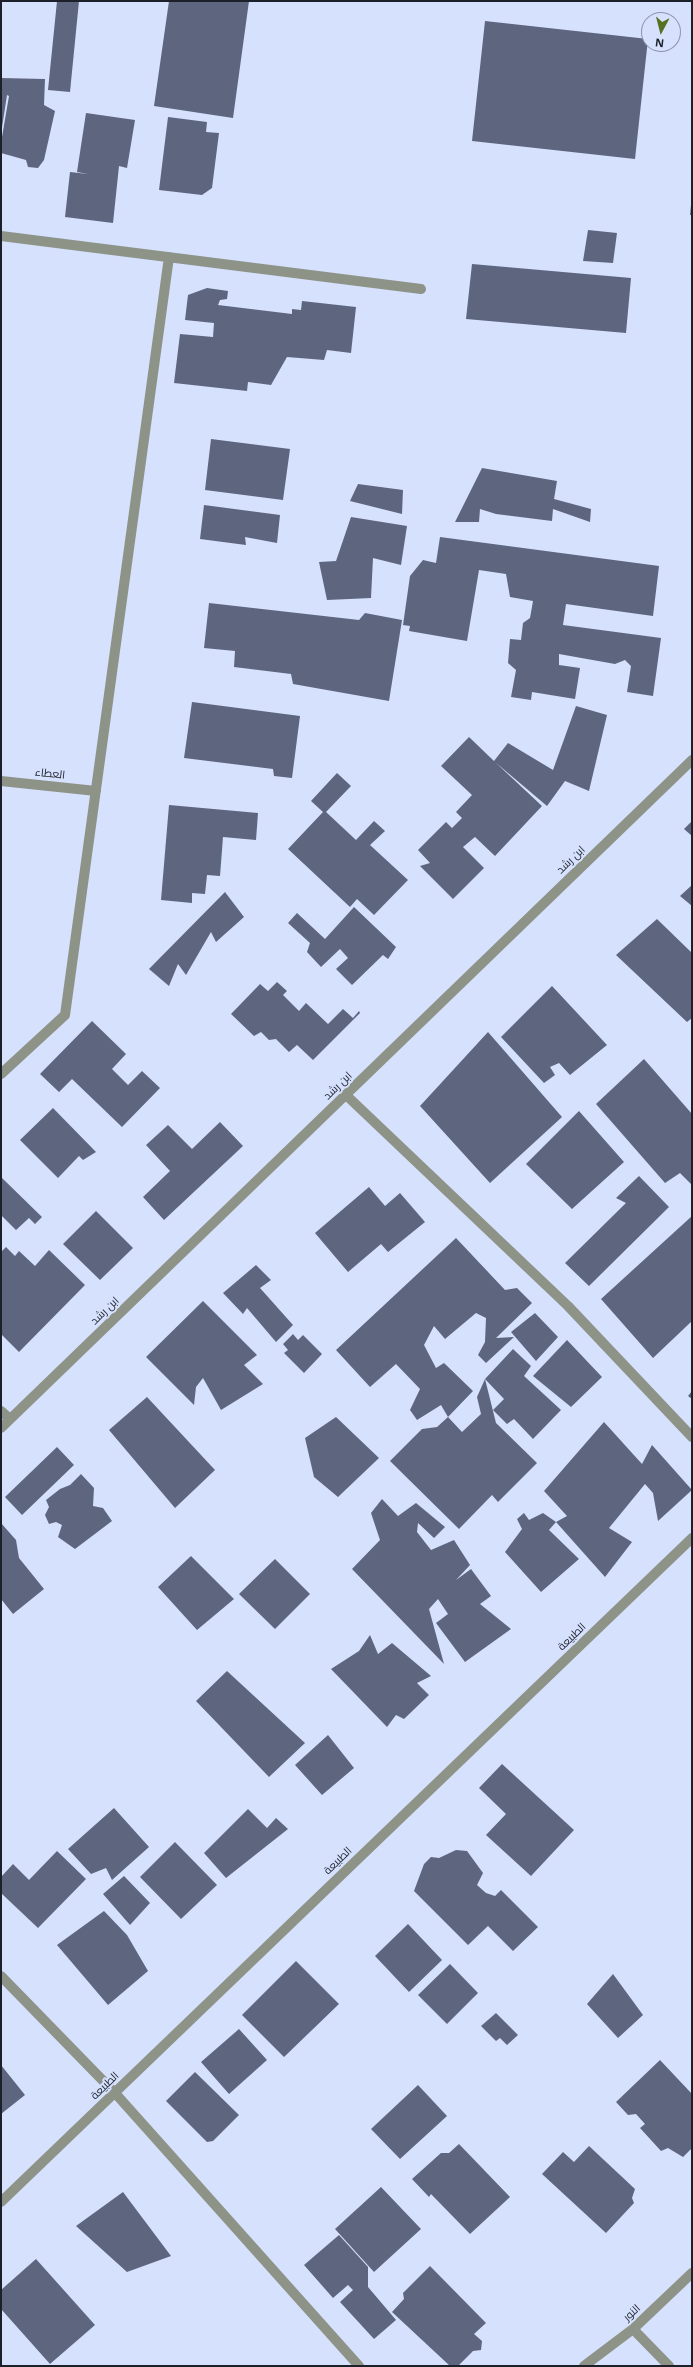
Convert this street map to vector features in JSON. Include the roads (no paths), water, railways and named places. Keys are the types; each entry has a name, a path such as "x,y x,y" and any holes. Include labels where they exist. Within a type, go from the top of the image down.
{"street":[{"path":"1,236 421,289"},
{"path":"1,1074 65,1015 169,257"},
{"name":"ابن رشد","path":"1,1428 692,760"},
{"name":"العطاء","path":"1,781 96,791"},
{"path":"346,1095 568,1306 692,1437"},
{"path":"1,1410 10,1419"},
{"name":"الطبيعة","path":"1,2202 692,1538"},
{"path":"1,1976 115,2093 360,2366"},
{"name":"النور","path":"584,2366 633,2328 692,2273"},
{"path":"633,2328 669,2366"}]}
